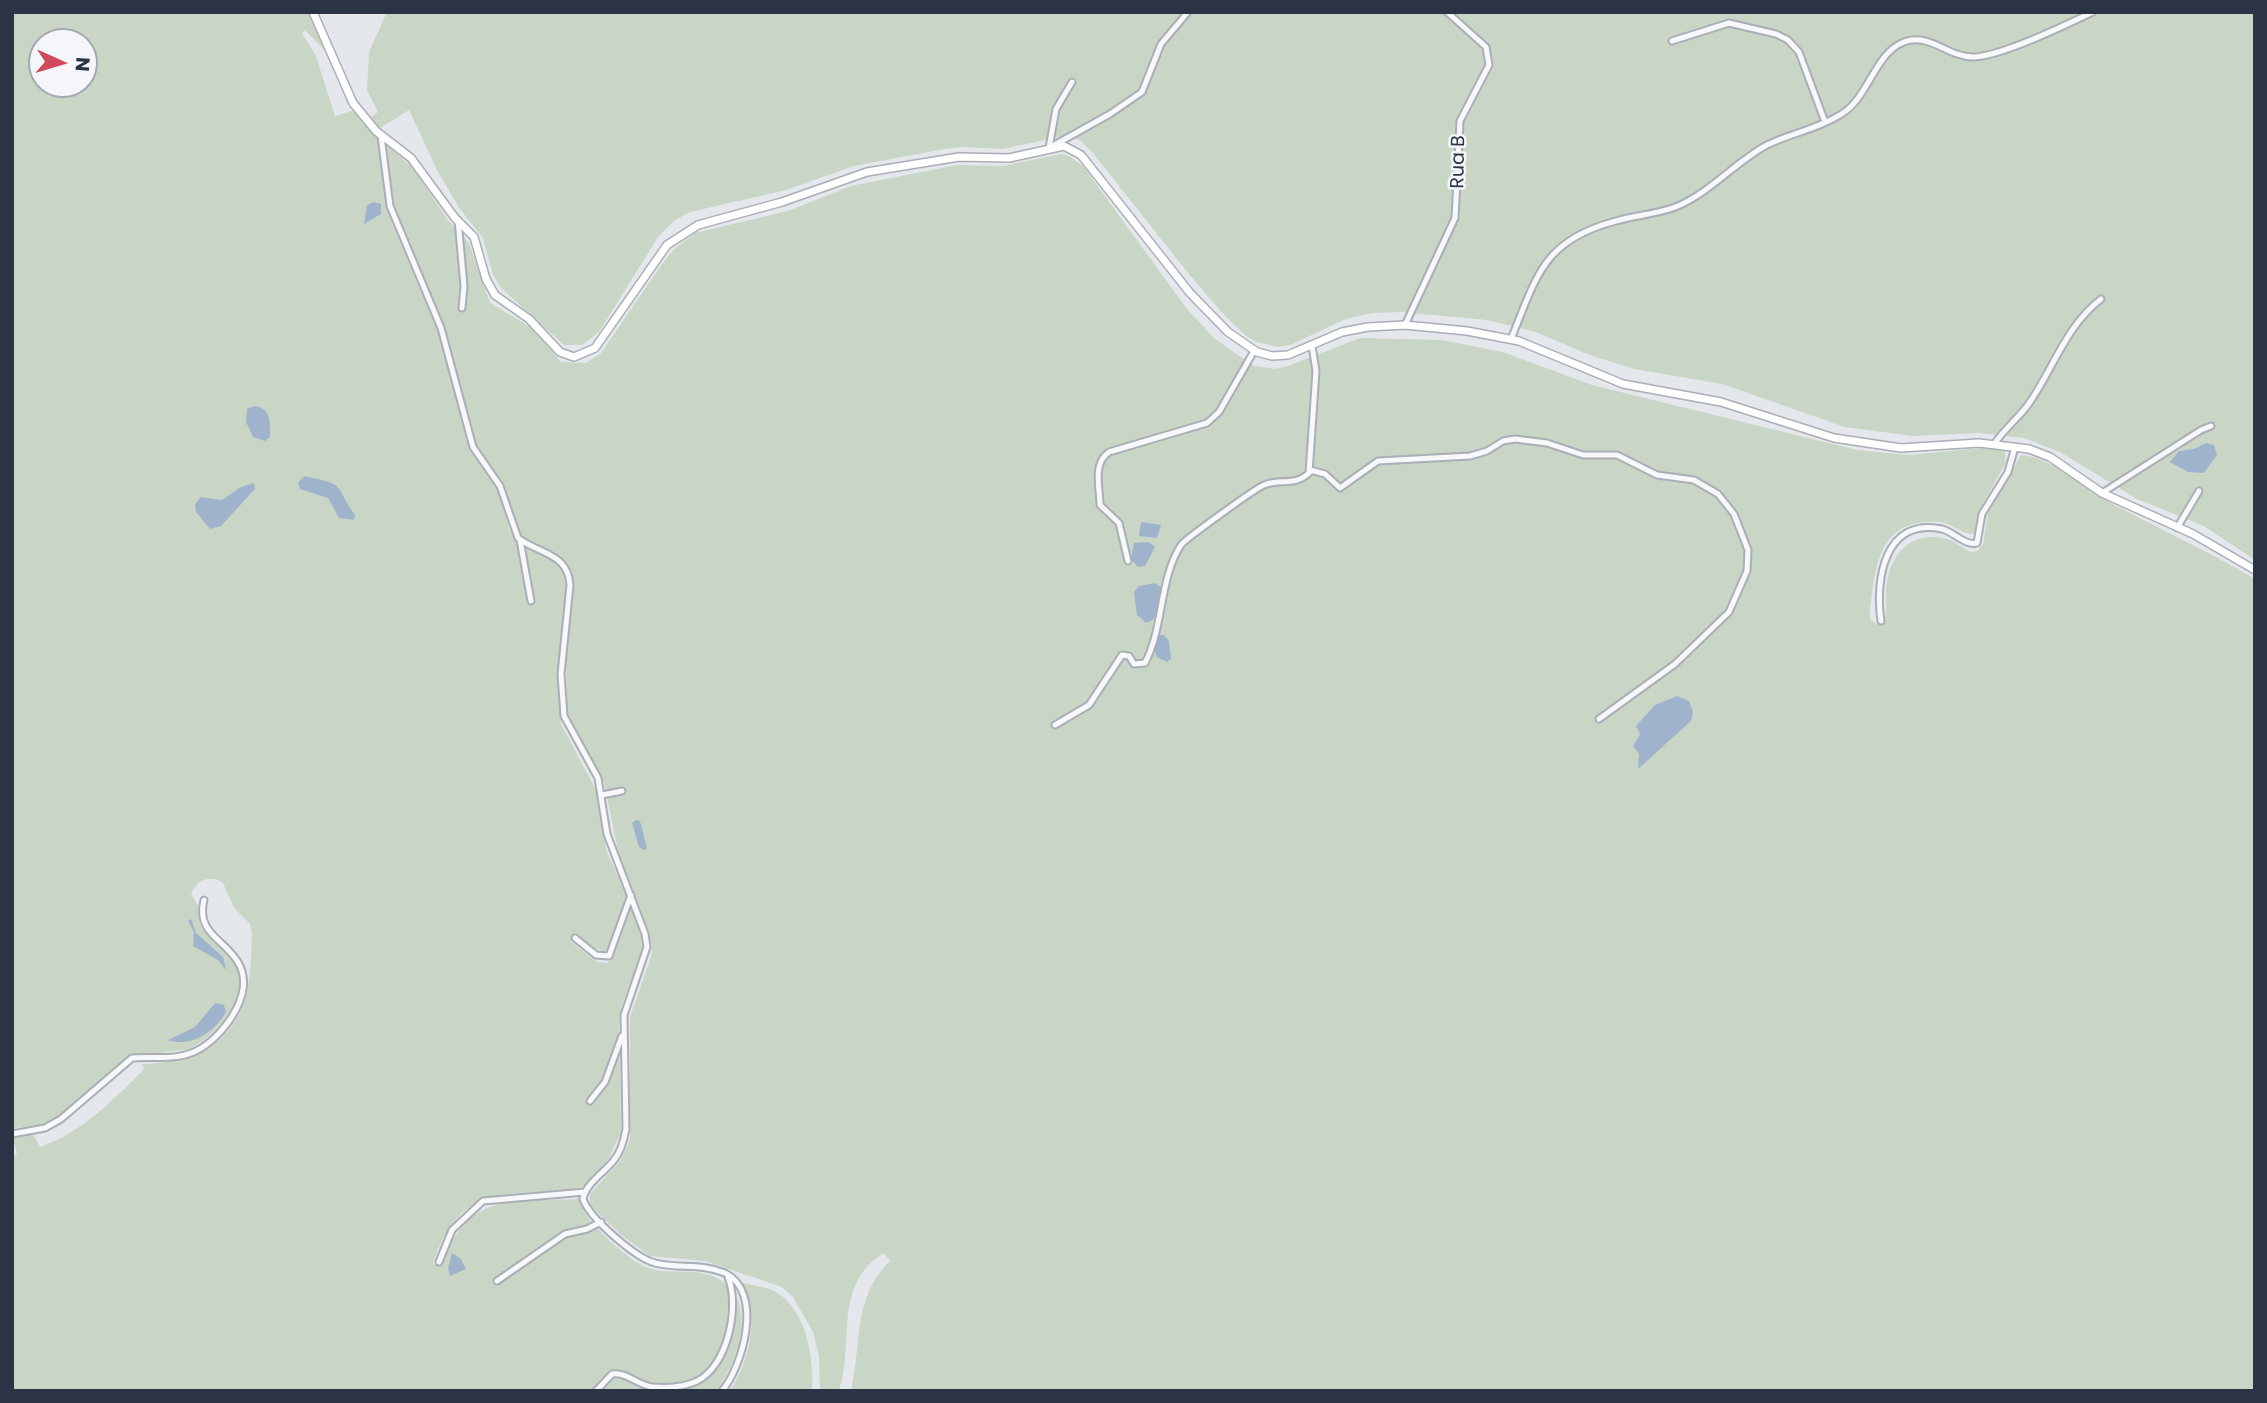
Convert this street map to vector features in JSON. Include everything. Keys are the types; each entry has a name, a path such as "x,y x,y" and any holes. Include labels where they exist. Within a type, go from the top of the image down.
{"street":[{"path":"313,12 353,103 379,134 411,158 478,243 486,279 495,295 529,319 560,352 573,356 595,348 667,246 698,225 782,202 867,173 959,157 1009,158 1064,146 1081,155 1190,293 1228,332 1254,351 1281,356 1354,329 1405,326 1511,339 1623,384 1721,402 1834,438 1901,448 1995,443 2015,447 2050,457 2102,493 2177,527 2255,570"},
{"path":"1049,148 1142,93 1161,44 1188,12"},
{"name":"Rua B","path":"1405,326 1455,218 1460,121 1489,65 1486,47 1447,12"},
{"path":"1511,339 1536,276 1551,254 1565,241 1594,227 1676,207 1768,145 1841,114 1860,99 1885,59 1902,43 1926,40 1960,56 1981,56 2093,12"},
{"path":"1672,41 1729,23 1776,34 1788,40 1799,52 1825,122"},
{"path":"1049,148 1056,108 1072,82"},
{"path":"379,134 384,181 392,213 441,328 473,447 500,486 519,539 531,601"},
{"path":"458,220 464,286 462,309"},
{"path":"1995,443 2032,400 2058,351 2082,317 2101,299"},
{"path":"1055,725 1089,705 1122,654 1129,656 1134,664 1145,663 1171,570 1185,539 1259,487 1275,482 1294,483 1310,470 1316,371 1312,346"},
{"path":"1128,561 1119,523 1100,505 1099,463 1109,452 1197,428 1213,418 1254,351"},
{"path":"2102,493 2211,426"},
{"path":"1310,470 1325,474 1340,488 1378,461 1470,456 1487,451 1503,441 1526,440 1583,456 1618,455 1657,475 1694,480 1718,494 1734,514 1748,550 1747,571 1729,612 1675,664 1599,719"},
{"path":"1881,621 1880,589 1891,545 1904,535 1937,528 1955,533 1970,544 1976,543 1982,514 2008,472 2015,447"},
{"path":"2177,527 2199,491"},
{"path":"439,1262 452,1230 483,1201 584,1192 616,1158 623,1144 626,1106 623,1033 627,1003 647,947 631,895 607,834 598,778 569,730 561,702 568,572 557,558 519,539"},
{"path":"602,795 622,791"},
{"path":"575,938 596,955 609,956 631,895"},
{"path":"12,1134 56,1123 132,1058 162,1059 196,1050 231,1016 242,996 243,975 237,961 205,926 202,912 204,900"},
{"path":"590,1101 606,1082 623,1033"},
{"path":"584,1192 584,1204 601,1222 650,1261 696,1265 727,1274 742,1295 747,1325 741,1353 722,1391"},
{"path":"497,1281 565,1234 587,1229 601,1222"},
{"path":"596,1391 612,1374 622,1374 653,1387 680,1385 702,1378 718,1356 730,1331 734,1299 727,1274"}],"green space":[{"path":"12,12 310,12 331,57 305,30 302,33 316,56 335,116 354,110 378,139 389,216 438,332 472,452 500,493 509,529 517,543 529,602 534,602 523,546 558,562 565,572 567,585 559,662 561,724 596,790 607,852 627,897 606,952 590,947 576,935 570,941 597,962 607,963 613,958 631,906 641,934 642,950 621,1007 619,1021 621,1132 609,1158 583,1187 510,1194 491,1197 474,1204 458,1217 445,1236 433,1264 441,1265 452,1241 479,1212 495,1205 513,1202 579,1199 597,1228 619,1249 641,1264 657,1270 697,1272 712,1276 727,1285 737,1297 741,1312 738,1346 725,1378 716,1391 12,1391 12,1157 17,1154 12,1137 32,1132 40,1147 56,1141 84,1124 109,1103 144,1069 142,1064 190,1056 205,1050 229,1030 247,993 252,934 250,924 234,908 223,883 218,880 200,882 191,894 198,905 199,922 203,930 234,962 239,974 240,993 228,1017 208,1037 190,1049 128,1057 58,1117 43,1124 12,1129"},
{"path":"387,12 2255,12 2255,560 2204,526 2137,499 2060,452 2024,438 1979,433 1913,436 1845,427 1722,384 1634,369 1587,354 1536,332 1487,320 1401,312 1372,313 1346,319 1290,345 1278,347 1257,342 1246,336 1225,316 1093,153 1081,141 1067,135 1003,149 944,149 854,166 786,190 690,212 675,220 658,237 599,332 582,345 564,345 501,288 493,275 483,238 460,209 437,170 409,110 380,128 370,118 378,112 367,90 369,52"},
{"path":"386,144 414,169 447,219 469,243 490,303 532,328 561,362 586,363 601,353 662,264 673,250 695,233 788,211 851,186 957,165 1003,166 1061,154 1083,166 1187,309 1215,339 1254,366 1275,369 1288,366 1360,338 1442,340 1503,352 1592,385 1857,450 1908,455 1983,448 2005,451 2005,464 1979,511 1974,534 1944,523 1923,522 1899,530 1884,547 1879,559 1870,607 1870,619 1876,624 1882,623 1885,616 1891,567 1903,548 1922,538 1934,537 1950,540 1971,552 1977,551 1983,544 1988,513 2021,455 2033,457 2057,468 2100,497 2255,579 2255,1391 851,1391 864,1306 869,1290 890,1261 884,1253 868,1266 857,1281 851,1298 839,1391 820,1391 819,1356 813,1332 793,1297 782,1287 705,1261 650,1256 620,1234 590,1205 590,1194 621,1160 630,1140 630,1017 651,957 652,944 618,851 604,782 567,713 566,654 572,587 569,568 560,557 527,541 516,532 506,498 476,446 441,319 395,211"},
{"path":"740,1282 776,1292 787,1300 795,1311 802,1323 810,1350 812,1391 730,1391 743,1365 750,1338 750,1310"}],"water":[{"path":"374,202 381,204 381,214 364,224 367,205"},
{"path":"260,407 269,417 270,437 265,441 253,437 246,422 247,409"},
{"path":"2206,443 2214,445 2217,455 2204,473 2188,472 2170,462 2179,451 2194,449"},
{"path":"305,476 337,486 355,515 354,520 339,518 328,498 300,489 298,482"},
{"path":"254,483 255,489 221,526 210,529 196,512 195,504 201,497 222,500 241,487"},
{"path":"1141,522 1161,525 1157,538 1139,536"},
{"path":"1149,542 1155,547 1145,566 1138,567 1131,559 1134,543"},
{"path":"1155,583 1162,588 1154,619 1146,623 1137,615 1134,592 1139,586"},
{"path":"1160,635 1164,635 1169,641 1171,659 1167,662 1157,657 1154,649"},
{"path":"1677,696 1689,701 1693,712 1691,721 1638,769 1639,754 1633,746 1640,734 1636,726 1655,705"},
{"path":"640,821 647,848 644,850 639,847 632,823"},
{"path":"191,919 196,933 223,957 226,970 218,960 193,946 194,932 188,921"},
{"path":"215,1003 224,1005 226,1012 209,1032 185,1042 168,1040 195,1027"},
{"path":"452,1253 461,1259 466,1269 450,1276 448,1268"}]}
